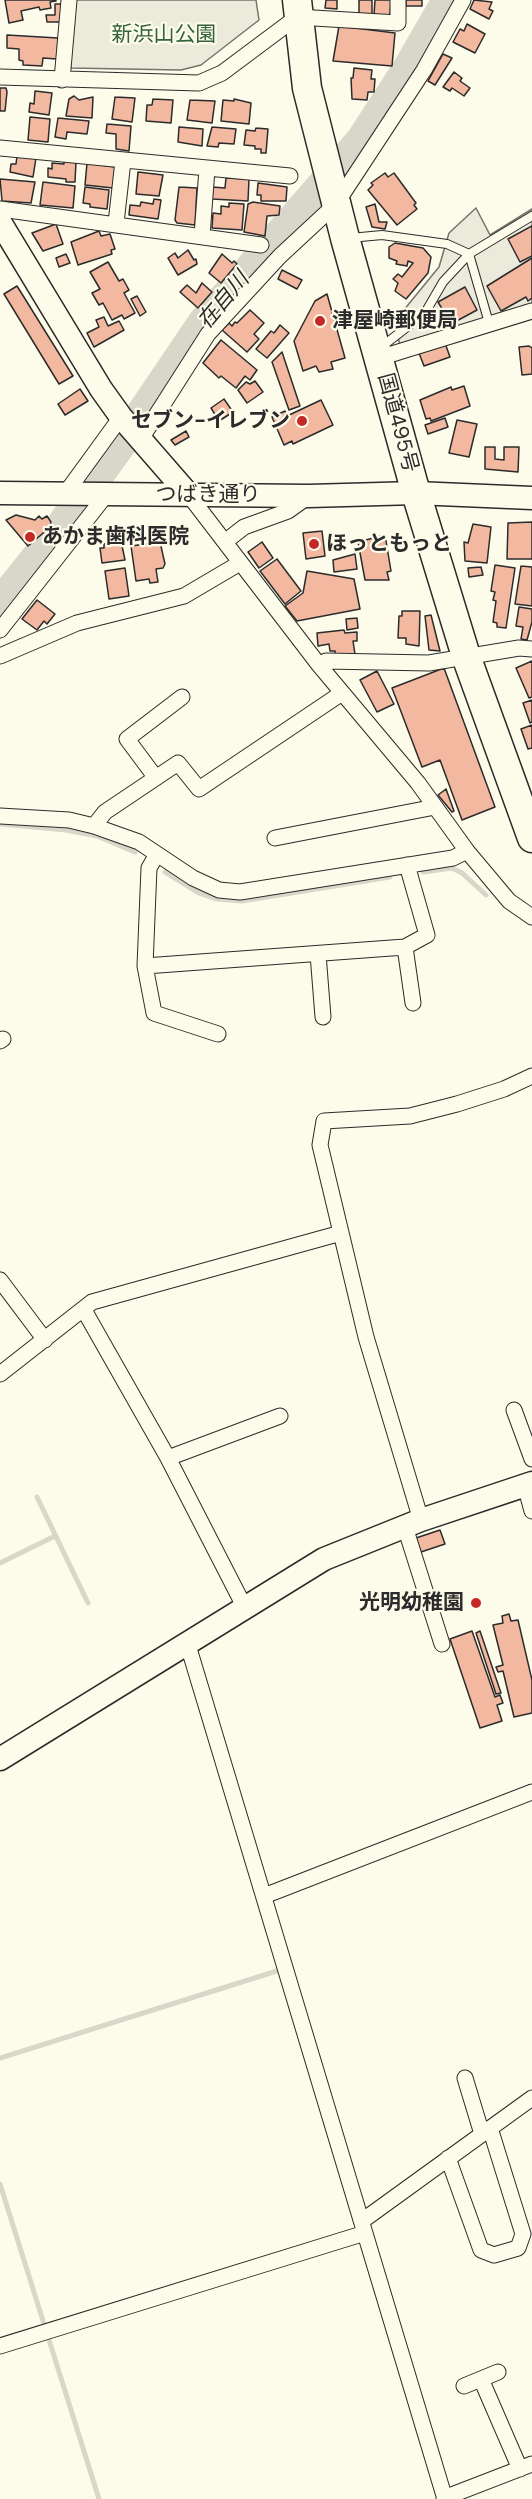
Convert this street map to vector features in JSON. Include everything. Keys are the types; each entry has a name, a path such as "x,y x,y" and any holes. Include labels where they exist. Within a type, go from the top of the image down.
{"highway":[{"name":"国道495号","path":"297,8 307,88 322,153 416,493 466,656 532,838"}],"street":[{"path":"62,80 69,0"},
{"path":"0,77 199,83 222,73 297,8 398,23 398,0"},
{"path":"0,630 85,494 131,429 208,334 335,199 424,70 463,0"},
{"path":"0,148 290,176"},
{"path":"116,223 123,161"},
{"path":"202,236 207,169"},
{"path":"0,209 116,223 261,245"},
{"path":"0,222 131,429 226,541 240,563 319,665 418,783 467,851 509,901 532,917"},
{"path":"378,354 532,311"},
{"name":"つばき通り","path":"0,494 309,496 416,493 532,498"},
{"path":"226,541 244,527 288,511 309,496"},
{"path":"0,656 77,623 184,596 240,563"},
{"path":"319,665 326,661 429,663 466,656 532,649"},
{"path":"94,826 105,812 178,763 199,789 342,693"},
{"path":"156,778 127,739 182,697"},
{"path":"275,838 435,807"},
{"path":"0,816 69,820 94,826 139,842 193,878 219,890 240,892 453,858 467,851"},
{"path":"157,854 149,868 146,966 154,1013 218,1034"},
{"path":"146,966 405,947 427,935 407,865"},
{"path":"405,947 413,1003"},
{"path":"318,954 323,1017"},
{"path":"442,1644 320,1145 324,1121 410,1116 495,1092 532,1076"},
{"path":"0,1374 92,1302 341,1233"},
{"path":"0,1280 45,1340"},
{"path":"84,1310 168,1458 244,1606"},
{"path":"514,1410 532,1459"},
{"path":"168,1458 280,1416"},
{"path":"0,1759 244,1606 324,1559 413,1523 529,1484 532,1511"},
{"path":"187,1642 444,2499 526,2467 481,2379"},
{"path":"264,1896 532,1792"},
{"path":"448,2158 481,2250 494,2255 518,2248 523,2235 465,2078"},
{"path":"0,2346 364,2227 448,2158 532,2098"},
{"path":"464,2386 498,2372"}],"lane":[{"path":"378,354 425,313 443,282 469,254 532,216"},
{"path":"345,238 382,235 447,244 469,254 489,323"}],"green space":[{"name":"新浜山公園","path":"75,0 256,0 259,20 201,65 181,70 69,68"},
{"path":"476,208 490,235 532,209 532,306 400,345 394,322 439,267 449,233"}],"building":[{"path":"5,0 56,1 50,2 51,8 40,10 39,7 21,11 23,20 9,23"},
{"path":"326,0 337,0 337,9 325,8"},
{"path":"359,0 372,0 372,14 359,14"},
{"path":"375,0 391,0 390,15 374,15"},
{"path":"406,0 422,0 422,6 406,6"},
{"path":"474,0 492,2 489,9 493,11 489,19 470,9"},
{"path":"55,4 61,4 61,22 47,22 46,15 55,15"},
{"path":"467,24 485,34 475,53 453,42 460,29 464,31"},
{"path":"339,26 395,33 392,66 333,61"},
{"path":"7,35 58,38 57,59 43,58 42,66 23,65 23,61 19,60 19,49 7,48"},
{"path":"443,54 452,58 435,85 428,81"},
{"path":"354,68 372,70 371,79 375,79 374,92 368,92 367,100 352,99 351,78 353,78"},
{"path":"454,72 462,78 460,81 470,88 464,96 452,88 450,91 443,87"},
{"path":"0,88 6,88 7,92 5,111 0,111"},
{"path":"35,91 52,93 49,115 29,112 30,103 34,104"},
{"path":"74,96 79,100 93,97 92,118 66,116 69,99"},
{"path":"115,97 135,98 132,122 112,119"},
{"path":"153,99 173,100 171,123 146,121 147,105 152,105"},
{"path":"234,99 251,103 249,124 221,121 223,100 234,101"},
{"path":"190,100 215,101 212,123 187,120"},
{"path":"30,117 50,119 48,142 28,140"},
{"path":"58,118 89,121 87,134 67,132 66,139 55,137"},
{"path":"107,124 131,126 129,151 116,149 116,134 106,133"},
{"path":"179,127 203,129 202,146 178,142"},
{"path":"212,127 236,129 234,144 219,143 218,147 207,146"},
{"path":"256,128 268,129 266,153 261,153 261,149 255,149 255,146 244,145 246,130 255,131"},
{"path":"17,156 36,158 33,177 10,172 11,164 16,164"},
{"path":"64,161 76,162 75,182 48,177 48,168 52,169 52,163 64,164"},
{"path":"87,163 115,167 113,188 85,185"},
{"path":"138,172 163,175 159,196 136,194"},
{"path":"385,173 388,177 394,173 416,203 414,205 417,209 397,225 368,190 373,185 371,183"},
{"path":"226,178 249,179 248,201 212,199 212,187 225,188"},
{"path":"0,179 35,182 31,203 2,201"},
{"path":"43,182 75,186 73,208 40,205"},
{"path":"258,183 287,187 286,201 261,201 261,195 257,195"},
{"path":"85,187 109,190 107,209 90,207 90,204 83,203"},
{"path":"179,187 197,188 195,225 177,223 175,220"},
{"path":"154,199 161,200 158,219 129,215 130,205 140,206 141,202 153,204"},
{"path":"253,202 280,206 279,215 267,216 265,236 244,232 248,204"},
{"path":"229,203 244,204 242,230 212,228 213,213 221,214 221,206 229,207"},
{"path":"375,204 379,222 387,222 385,229 372,227 366,207"},
{"path":"56,224 63,244 43,251 32,233"},
{"path":"532,226 532,256 520,262 508,239"},
{"path":"99,231 101,236 110,234 115,249 111,250 112,254 78,265 71,242"},
{"path":"395,243 423,248 431,257 428,273 406,299 395,291 398,283 393,279 398,274 402,277 413,263 408,261 407,266 396,264 397,261 389,258 389,247"},
{"path":"188,250 194,260 196,259 197,264 178,275 168,258 175,253 178,258"},
{"path":"66,254 70,263 59,267 56,258"},
{"path":"222,254 232,263 234,261 237,264 221,283 209,273"},
{"path":"532,258 532,298 528,301 526,297 501,311 487,286"},
{"path":"108,262 119,281 123,279 129,290 124,293 135,313 124,319 122,315 112,320 103,303 99,305 92,293 100,289 90,272"},
{"path":"282,270 302,280 297,289 278,279"},
{"path":"202,283 212,292 198,308 180,292 187,285 196,293"},
{"path":"17,286 73,376 59,384 4,294"},
{"path":"465,287 477,310 451,324 438,302"},
{"name":"津屋崎郵便局","path":"327,294 345,358 331,362 333,369 319,372 316,366 303,371 294,341 315,301"},
{"path":"137,296 146,312 140,316 131,299"},
{"path":"250,310 264,323 254,334 259,339 247,352 222,330 229,323 232,326 235,322 237,323"},
{"path":"104,317 108,326 119,321 124,330 94,347 87,333 99,327 96,320"},
{"path":"280,325 289,333 267,358 256,349 271,331 274,333"},
{"path":"221,340 257,370 250,380 245,376 236,388 221,376 219,378 203,363"},
{"path":"445,343 450,357 424,366 419,353"},
{"path":"519,347 532,348 532,374 522,375"},
{"path":"282,352 300,406 289,410 272,362"},
{"path":"255,381 263,392 247,403 238,390 246,382 250,384"},
{"path":"464,386 470,406 431,421 430,418 426,419 420,400 451,387 452,390"},
{"path":"80,389 88,401 65,415 58,404"},
{"path":"224,399 233,412 219,421 211,408"},
{"name":"セブン-イレブン","path":"321,400 333,425 293,444 292,441 284,445 272,417 285,411 287,416"},
{"path":"445,418 448,427 428,434 425,425"},
{"path":"457,420 477,424 469,457 449,453"},
{"path":"186,431 189,437 175,445 171,440"},
{"path":"485,447 495,447 495,459 504,460 504,447 519,447 518,472 485,469"},
{"name":"あかま歯科医院","path":"16,515 35,520 39,516 42,519 47,516 51,522 49,528 28,546 6,520"},
{"path":"532,522 532,559 507,559 508,523"},
{"path":"473,524 491,527 487,563 465,561 464,542 468,543"},
{"name":"ほっともっと","path":"322,531 325,556 306,559 303,533"},
{"path":"385,535 391,571 387,572 389,580 365,580 358,542"},
{"path":"120,536 125,560 102,563 100,548 104,548 104,544 111,543 111,537"},
{"path":"160,542 165,564 163,568 156,569 158,582 150,583 149,579 136,581 131,546"},
{"path":"262,542 273,558 259,568 248,552"},
{"path":"355,554 357,569 334,572 333,560"},
{"path":"277,559 301,591 285,604 260,571"},
{"path":"495,565 515,568 506,628 497,627 497,623 493,622 496,601 493,600 495,592 491,591"},
{"path":"521,566 532,567 532,606 515,604"},
{"path":"481,567 483,575 469,577 468,568"},
{"path":"125,568 129,596 109,599 105,571"},
{"path":"307,571 354,579 360,609 297,621 285,606 303,593"},
{"path":"37,600 55,614 47,624 44,621 37,630 22,619"},
{"path":"519,607 532,609 532,622 527,640 521,639 523,627 516,626"},
{"path":"402,611 420,611 419,646 406,644 406,638 398,638 399,616 402,616"},
{"path":"431,615 440,651 429,650 425,616"},
{"path":"357,618 358,628 347,630 346,619"},
{"path":"344,630 345,633 357,632 357,641 353,641 355,654 335,654 335,651 330,651 329,644 318,646 317,633"},
{"path":"532,661 532,697 529,698 516,668"},
{"path":"444,668 495,807 462,820 440,760 422,767 392,688"},
{"path":"377,671 394,704 377,712 360,680"},
{"path":"532,700 532,722 530,723 523,703"},
{"path":"532,725 532,748 528,749 521,729"},
{"path":"446,789 454,811 452,812 438,795"},
{"path":"440,1530 445,1544 421,1552 416,1538"},
{"path":"509,1614 511,1621 518,1620 532,1680 532,1713 514,1717 503,1671 498,1672 496,1667 503,1665 493,1625 503,1623 502,1616"},
{"path":"472,1631 495,1697 500,1695 503,1703 497,1705 502,1721 480,1728 450,1639"},
{"path":"480,1631 501,1693 496,1694 476,1633"}],"waterway":[{"name":"在自川","path":"0,604 55,535 137,421 204,322 362,140 410,66 448,0"},
{"path":"0,824 66,830 97,836 135,852"},
{"path":"423,872 452,868 462,873 486,895"},
{"path":"165,872 199,893 216,899 242,901 390,877"},
{"path":"37,1497 88,1603"},
{"path":"0,1563 55,1536"},
{"path":"0,2058 280,1970"},
{"path":"0,2184 99,2499"}],"place":[{"name":"津屋崎郵便局","path":"320,321"},
{"name":"セブン-イレブン","path":"302,421"},
{"name":"あかま歯科医院","path":"30,537"},
{"name":"ほっともっと","path":"314,544"},
{"name":"光明幼稚園","path":"476,1603"}]}
